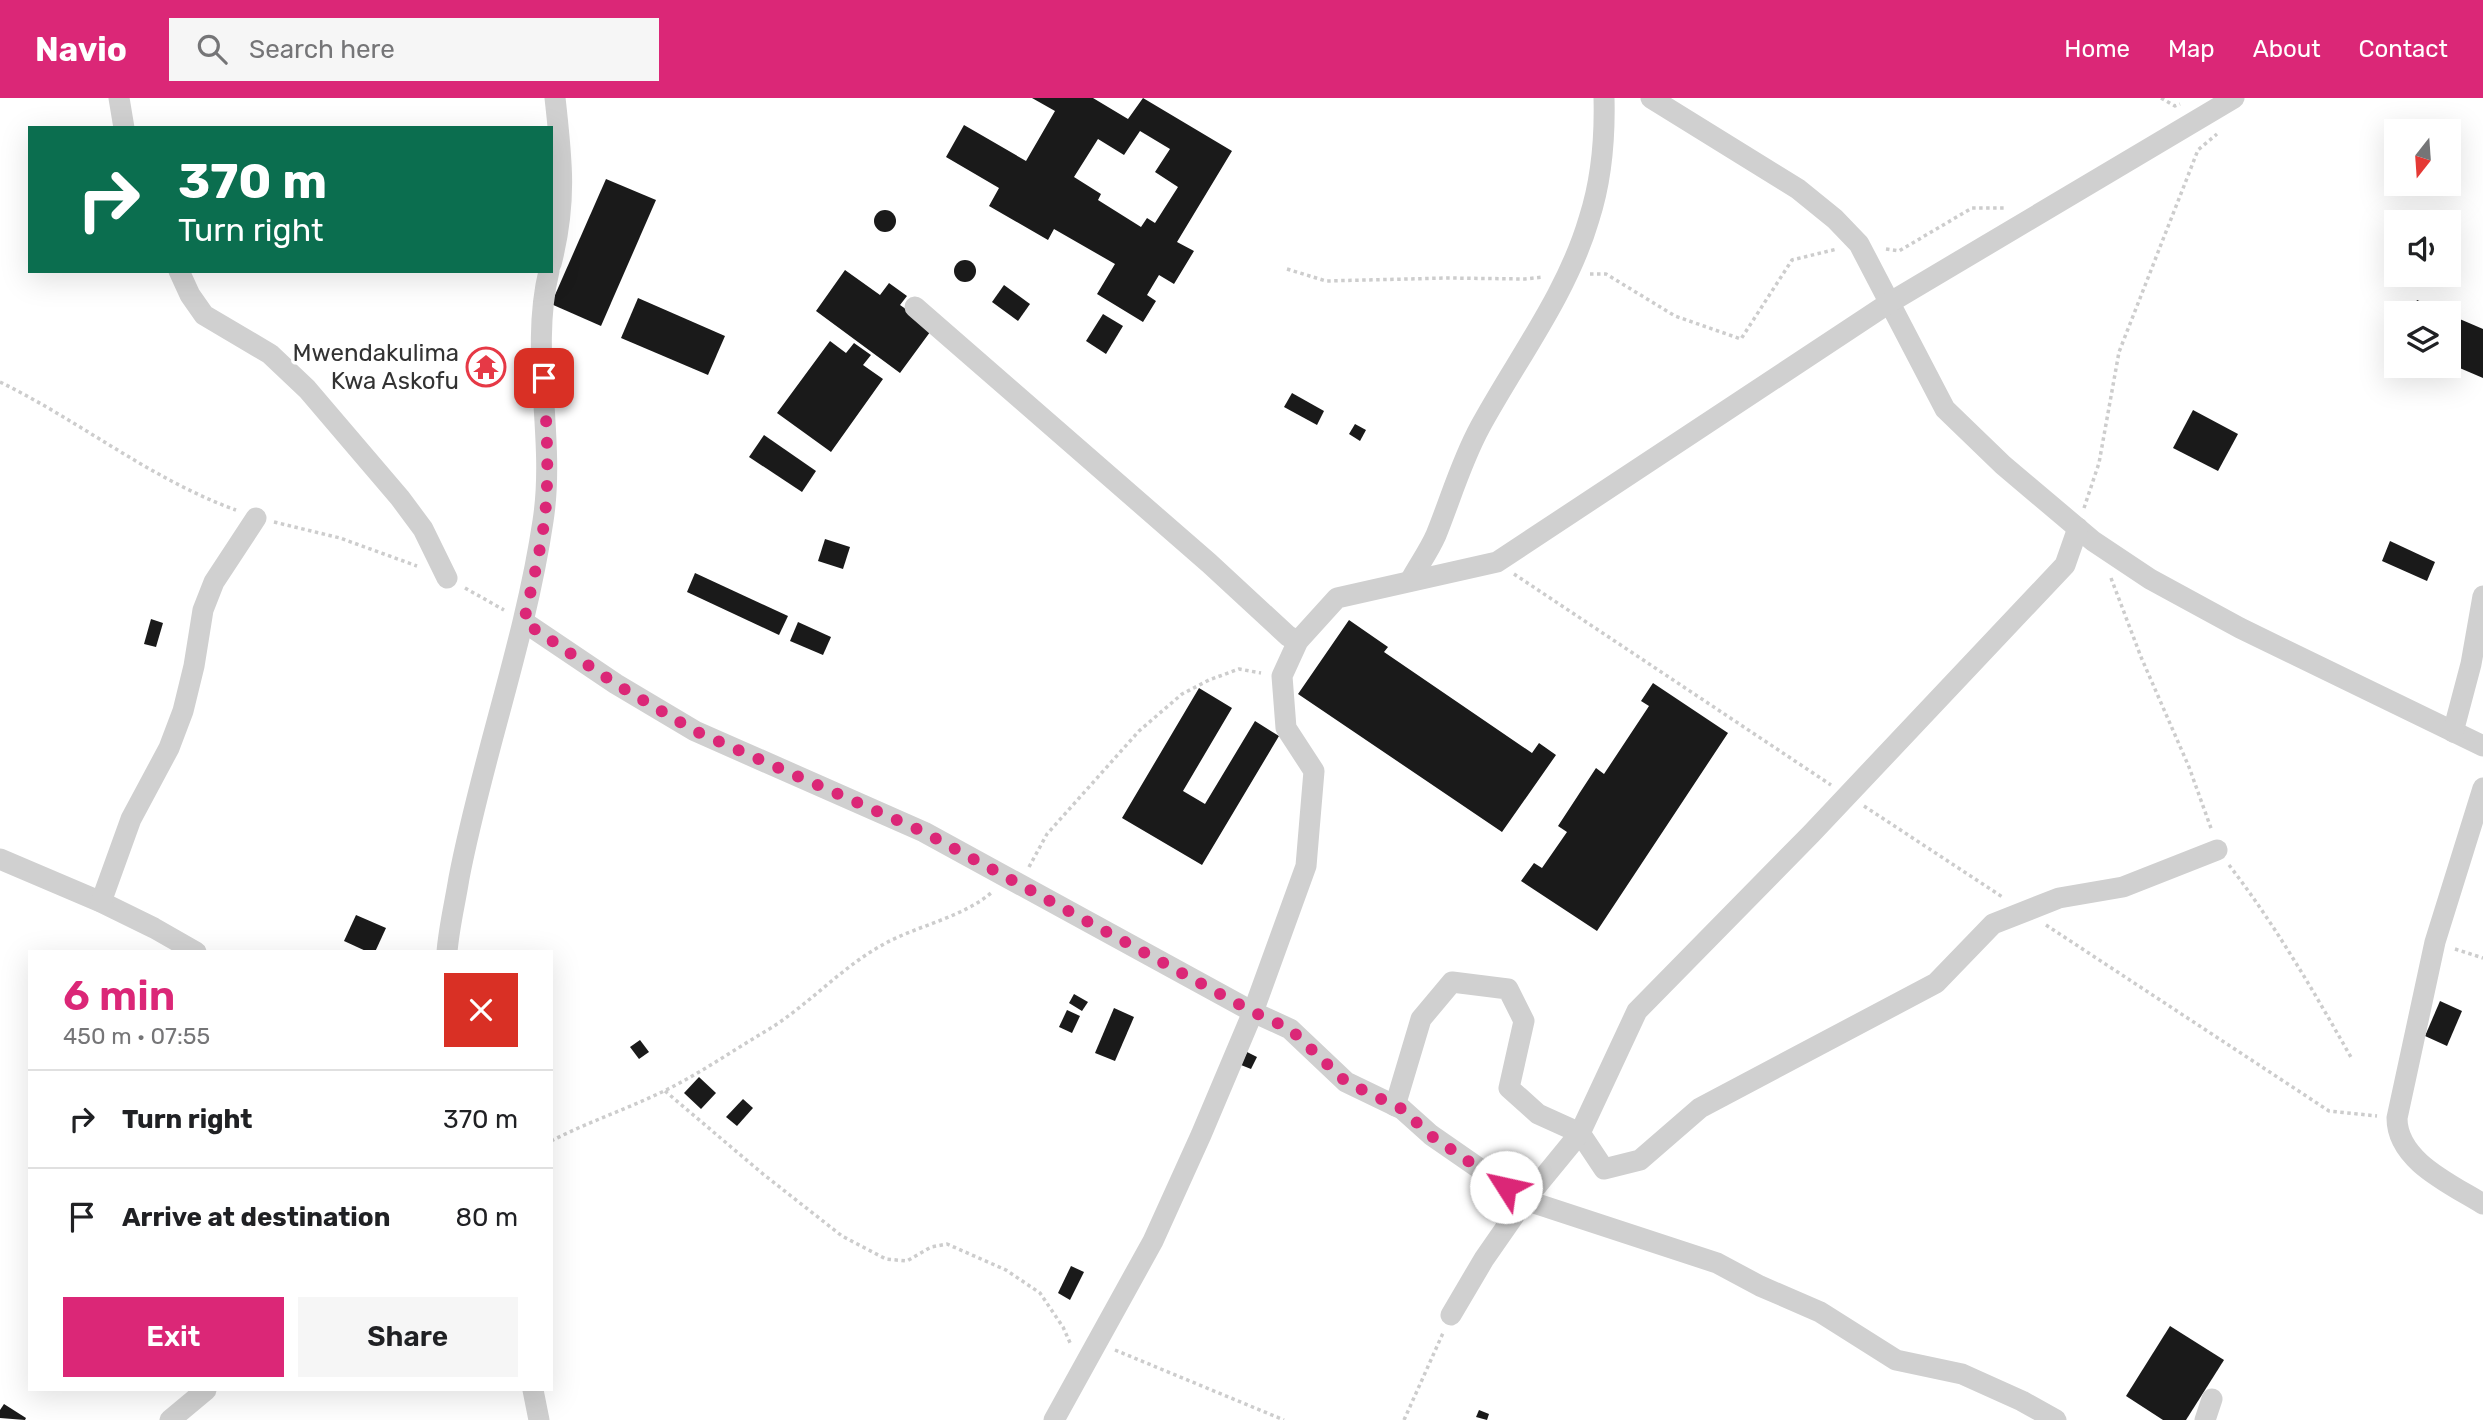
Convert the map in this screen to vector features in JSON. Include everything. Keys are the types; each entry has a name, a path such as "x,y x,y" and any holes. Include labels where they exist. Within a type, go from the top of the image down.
{"street":[{"path":"119,98 124,126"},
{"path":"553,257 560,231 563,174 555,98"},
{"path":"1410,582 1435,537 1459,468 1558,292 1590,219 1605,123 1604,98"},
{"path":"1651,98 1798,189 1835,219 1859,244 1945,409 2003,465 2078,528 2161,585 2240,628 2483,746"},
{"path":"1054,1420 1153,1241 1253,1012 1306,866 1314,771 1286,728 1282,677 1298,641 1337,598 1497,562 1889,303 2234,98"},
{"path":"180,273 190,295 204,315 270,354 307,389 415,519 447,578"},
{"path":"447,950 472,819 524,622 538,557 545,506 548,446 542,312 549,273"},
{"path":"915,307 1209,563 1288,636 1298,641"},
{"path":"101,902 131,819 169,748 183,711 203,611 214,582 256,518"},
{"path":"1451,1315 1484,1259 1525,1200 1580,1133 1637,1011 2065,565 2078,528"},
{"path":"2454,732 2483,596"},
{"path":"524,622 616,684 695,731 924,832 1253,1012 1290,1029 1346,1082 1402,1109 1430,1135 1525,1200 1717,1263 1760,1286 1820,1312 1896,1360 1962,1374 2022,1401 2056,1420"},
{"path":"2483,788 2435,942 2397,1118 2400,1139 2417,1161 2483,1205"},
{"path":"1395,1106 1421,1019 1452,982 1508,989 1524,1021 1509,1088 1538,1114 1580,1133 1604,1169 1640,1160 1700,1108 1936,984 1993,924 2059,898 2123,887 2217,850"},
{"path":"0,859 101,902 193,950"},
{"path":"170,1420 205,1391"},
{"path":"533,1391 539,1420"},
{"path":"2204,1420 2212,1399"}],"path":[{"path":"1580,274 1606,274 1675,316 1741,339 1792,260 1859,244 1899,251 1972,208 2011,208"},
{"path":"1287,269 1326,281 1525,279 1553,276"},
{"path":"1497,562 2329,1111 2397,1118"},
{"path":"553,1140 665,1091 768,1030 888,942 921,930 983,900 1014,881 1047,834 1139,732 1182,694 1239,669 1282,677"},
{"path":"2435,942 2483,958"},
{"path":"665,1091 763,1174 842,1236 886,1259 907,1261 931,1247 947,1244 1006,1270 1040,1293 1063,1327 1081,1369"},
{"path":"1404,1420 1451,1315"},
{"path":"1097,1343 1284,1420"}],"building":[{"path":"1032,98 1093,98 1128,119 1143,98 1232,151 1177,242 1194,251 1174,284 1159,275 1147,295 1156,301 1143,322 1097,294 1115,264 1054,229 1048,240 989,206 999,188 946,157 964,125 1026,161 1055,111","holes":["1140,131 1170,149 1155,172 1178,187 1155,223 1147,218 1141,227 1098,200 1101,194 1074,177 1098,139 1124,155"]},
{"path":"606,179 656,200 601,326 551,304"},
{"path":"885,210 893,213 896,221 893,229 885,232 877,229 874,221 877,213"},
{"path":"965,260 973,263 976,271 973,279 965,282 957,279 954,271 957,263"},
{"path":"845,270 880,295 889,283 907,296 900,305 933,328 900,373 816,311"},
{"path":"1004,285 1030,304 1018,321 992,302"},
{"path":"638,298 725,336 708,375 621,338"},
{"path":"1103,314 1123,326 1106,354 1086,341"},
{"path":"2461,320 2483,329 2483,378 2461,369"},
{"path":"830,341 846,353 854,343 871,355 863,365 883,379 831,452 777,413"},
{"path":"1292,393 1324,411 1317,425 1284,407"},
{"path":"2193,410 2238,434 2218,471 2173,448"},
{"path":"1355,424 1366,430 1360,441 1349,434"},
{"path":"764,435 816,471 802,492 749,457"},
{"path":"825,539 850,547 843,569 818,561"},
{"path":"2390,541 2435,562 2427,581 2382,561"},
{"path":"695,573 788,616 779,635 687,592"},
{"path":"151,619 163,623 156,647 144,644"},
{"path":"1349,620 1388,647 1384,652 1532,753 1539,743 1556,755 1502,832 1298,694"},
{"path":"798,622 831,637 823,655 790,641"},
{"path":"1653,683 1728,733 1597,931 1521,881 1534,863 1542,868 1567,832 1558,826 1596,768 1604,774 1649,706 1641,701"},
{"path":"1199,688 1232,708 1183,791 1205,804 1255,721 1279,736 1202,865 1122,818"},
{"path":"356,915 386,928 376,950 364,950 344,941"},
{"path":"1074,994 1088,1002 1082,1011 1069,1003"},
{"path":"2440,1001 2462,1011 2447,1046 2425,1036"},
{"path":"1114,1008 1134,1017 1115,1061 1095,1053"},
{"path":"1067,1010 1080,1016 1072,1033 1059,1027"},
{"path":"640,1040 649,1052 639,1059 630,1047"},
{"path":"1247,1052 1257,1057 1251,1069 1241,1065"},
{"path":"699,1077 716,1093 701,1109 684,1093"},
{"path":"743,1099 753,1108 737,1126 726,1117"},
{"path":"1071,1266 1084,1272 1070,1300 1058,1293"},
{"path":"2170,1326 2224,1360 2186,1420 2163,1420 2126,1396"},
{"path":"4,1404 26,1418 25,1420 0,1418 0,1410"},
{"path":"1479,1410 1489,1414 1487,1420 1476,1417"}],"place":[{"name":"Mwendakulima Kwa Askofu","path":"486,367"}],"route":[{"path":"544,378 548,446 545,506 538,557 524,622 616,684 695,731 924,832 1253,1012 1290,1029 1346,1082 1402,1109 1430,1135 1506,1187"}]}
